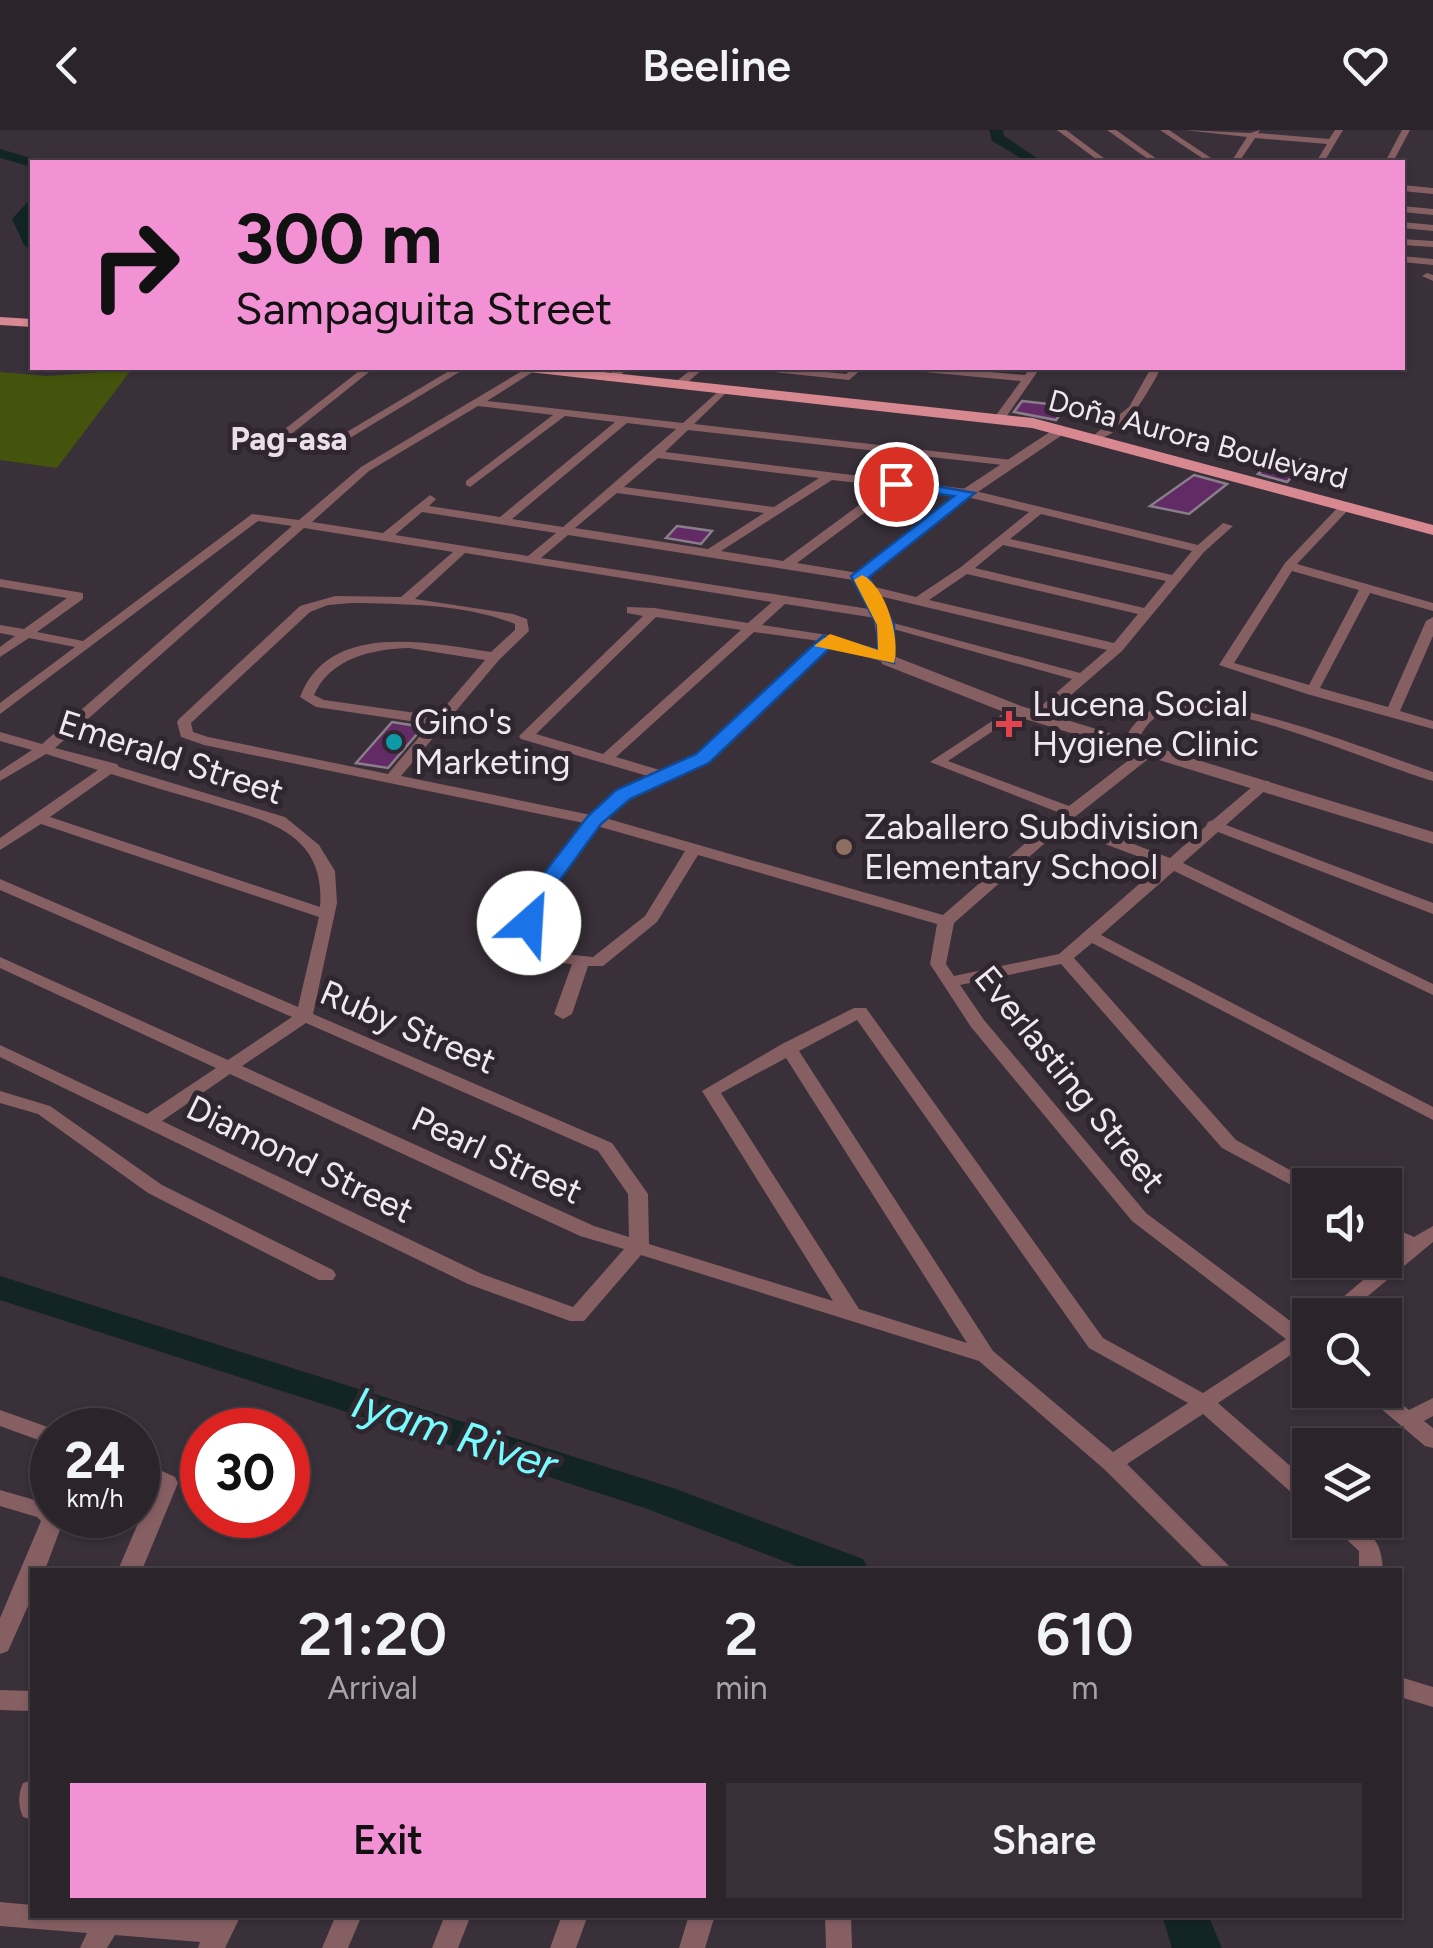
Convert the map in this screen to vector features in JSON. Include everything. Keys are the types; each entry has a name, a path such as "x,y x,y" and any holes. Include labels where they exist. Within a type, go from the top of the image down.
{"main road":[{"path":"0,321 30,323"},
{"name":"Doña Aurora Boulevard","path":"565,370 1064,428 1433,530"}],"street":[{"path":"1061,130 1101,160"},
{"path":"1111,130 1153,160"},
{"path":"1164,130 1209,160"},
{"path":"1188,130 1332,142"},
{"path":"1321,160 1339,130"},
{"path":"1390,160 1406,130"},
{"path":"1236,160 1254,133"},
{"path":"1405,186 1433,189"},
{"path":"1405,209 1433,212"},
{"path":"1405,225 1433,228"},
{"path":"1405,242 1433,244"},
{"path":"1405,259 1433,262"},
{"path":"276,442 366,370"},
{"path":"331,445 458,370"},
{"path":"0,777 46,748 365,469 528,370"},
{"path":"677,386 696,370"},
{"path":"783,370 849,377 856,370"},
{"path":"961,370 1031,373"},
{"path":"1098,437 1133,410 1155,370"},
{"path":"1000,418 1031,373"},
{"path":"532,558 656,454 722,391"},
{"path":"479,403 1012,462"},
{"path":"470,483 561,414"},
{"path":"504,518 624,421"},
{"path":"865,583 968,493 1064,428"},
{"path":"656,454 968,493 1200,549"},
{"path":"709,554 830,476"},
{"path":"784,566 896,484"},
{"path":"612,489 776,511"},
{"path":"388,535 426,503 865,583 918,602 1116,648"},
{"path":"1345,506 1289,566 1226,666 1433,726"},
{"path":"918,602 965,570 1040,509"},
{"path":"0,710 256,517 783,599 884,620 1083,678"},
{"path":"1037,717 1116,648 1200,549 1227,526"},
{"path":"1002,541 1176,579"},
{"path":"402,603 464,548"},
{"path":"1289,566 1433,607"},
{"path":"965,570 1149,612"},
{"path":"0,583 78,596 0,653"},
{"path":"865,583 884,620 888,660"},
{"path":"1312,691 1366,589"},
{"path":"392,778 494,657 522,631 522,622 490,613 338,599 305,610 184,722 186,734 204,741 594,820 946,921 1152,749"},
{"path":"606,759 783,599"},
{"path":"632,610 830,639 1015,710 1433,838"},
{"path":"654,612 526,736 668,777"},
{"path":"1392,714 1433,622"},
{"path":"0,629 85,645"},
{"path":"694,848 651,919 597,962 530,955 522,948 536,898 594,820 623,794 668,777 702,758 830,639"},
{"path":"440,722 321,704 307,697 326,670 367,644 393,642 494,657"},
{"path":"1130,743 1136,728 1166,708 1212,706 1433,777"},
{"path":"1015,710 937,762 1172,864 1433,990"},
{"name":"Emerald Street","path":"0,736 280,820 309,840 328,873 326,914 304,1018"},
{"path":"0,845 112,767"},
{"path":"949,982 1064,958 1264,784"},
{"path":"40,818 326,914"},
{"path":"1213,825 1433,908"},
{"name":"Ruby Street","path":"0,884 606,1147 638,1194 639,1245"},
{"name":"Everlasting Street","path":"946,921 938,964 976,1024 1139,1217 1292,1329"},
{"path":"1088,934 1433,1114"},
{"path":"1064,958 1229,1144 1292,1178"},
{"name":"Pearl Street","path":"0,962 587,1231 986,1356"},
{"path":"564,1014 581,962"},
{"path":"853,1316 711,1091 860,1012 1096,1342 1203,1402 1292,1480"},
{"path":"149,1122 304,1018"},
{"path":"788,1048 986,1356 1112,1463 1219,1568"},
{"name":"Diamond Street","path":"0,1050 475,1279 577,1316 639,1245"},
{"path":"0,1098 44,1110 156,1189 326,1275"},
{"path":"1353,1298 1433,1232"},
{"path":"1402,1239 1416,1246"},
{"path":"1112,1463 1292,1349"},
{"path":"1410,1419 1433,1406"},
{"path":"1395,1408 1433,1440"},
{"path":"0,1418 30,1429"},
{"path":"160,1479 167,1483 160,1499"},
{"path":"0,1498 46,1511 54,1519 34,1568"},
{"path":"131,1568 144,1538"},
{"path":"1359,1538 1370,1548 1372,1568"},
{"path":"0,1644 30,1578"},
{"path":"1402,1689 1433,1697"},
{"path":"0,1700 30,1700"},
{"path":"0,1914 30,1916"},
{"path":"73,1918 220,1931"},
{"path":"335,1948 349,1918"},
{"path":"444,1948 457,1918"},
{"path":"563,1948 574,1918"},
{"path":"692,1948 701,1918"},
{"path":"838,1918 838,1948"},
{"path":"93,1948 109,1920"}],"green space":[{"path":"131,370 57,468 0,460 0,372 47,376"}],"building":[{"path":"1022,401 1066,406 1056,420 1014,412"},
{"path":"1278,455 1307,461 1287,482 1258,474"},
{"path":"1194,475 1227,484 1189,514 1150,506"},
{"path":"677,526 712,531 701,544 666,538"},
{"name":"Gino's Marketing","path":"392,722 423,727 388,768 356,763"}],"waterway":[{"path":"996,130 997,138 1033,160"},
{"path":"0,153 30,162"},
{"path":"30,205 20,219 30,241"},
{"name":"Iyam River","path":"0,1288 659,1498 844,1568"},
{"name":"Iyam River","path":"1185,1918 1187,1931 1199,1948"}],"slow traffic":[{"path":"823,646 830,639 888,660 886,625 871,590 862,580"}],"place":[{"name":"Lucena Social Hygiene Clinic","path":"1009,724"},
{"name":"Gino's Marketing","path":"394,742"},
{"name":"Zaballero Subdivision Elementary School","path":"844,847"}],"district":[{"name":"Pag-asa","path":"289,439"}],"route":[{"path":"529,923 536,898 594,820 623,794 668,777 702,758 830,639 888,660 886,625 871,590 860,576 968,493 896,484"}]}
